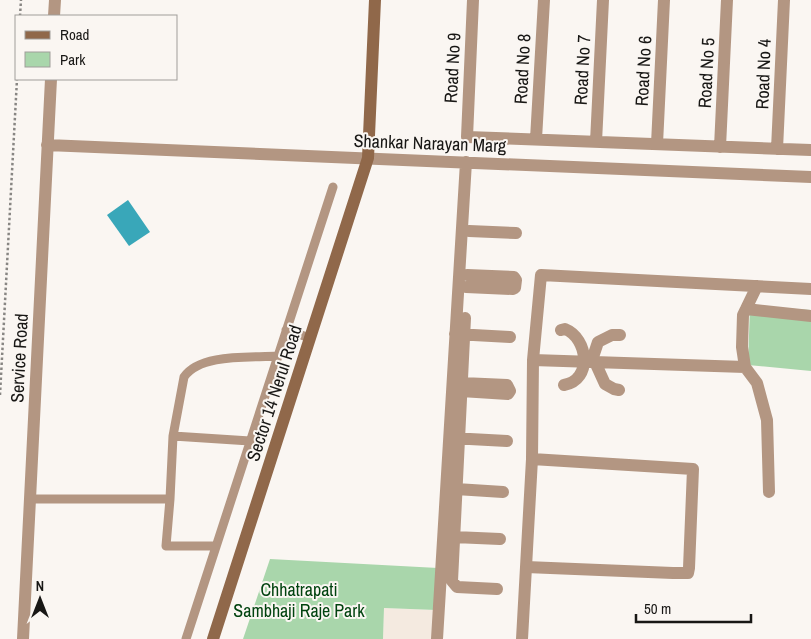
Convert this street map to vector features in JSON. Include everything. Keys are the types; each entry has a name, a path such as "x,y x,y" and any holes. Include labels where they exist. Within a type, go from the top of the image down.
{"street":[{"path":"54,15 55,0"},
{"name":"Sector 14 Nerul Road","path":"213,639 368,158 375,0"},
{"name":"Road No 9","path":"473,0 467,137 536,140"},
{"name":"Road No 8","path":"536,140 544,0"},
{"name":"Road No 7","path":"596,142 603,0"},
{"name":"Road No 6","path":"657,144 664,0"},
{"name":"Road No 5","path":"720,147 727,0"},
{"name":"Road No 4","path":"777,149 784,0"},
{"name":"Service Road","path":"23,639 51,80"},
{"path":"536,140 811,150"},
{"name":"Shankar Narayan Marg","path":"47,144 811,176"},
{"path":"437,639 454,438 466,162"},
{"path":"472,180 467,281 460,334 462,387 454,438 456,489 452,582 458,587 496,589"},
{"path":"469,231 516,233"},
{"path":"522,639 532,460 533,360 541,275 811,289"},
{"path":"757,286 743,315 742,347 745,367 757,383 767,420 769,492"},
{"path":"746,309 811,316"},
{"path":"561,330 565,329 576,336 605,384 619,390"},
{"path":"460,334 510,337"},
{"path":"564,385 575,380 590,362 598,342 612,335 620,335"},
{"path":"533,360 745,367"},
{"path":"454,438 507,441"},
{"path":"526,567 673,573 688,573 690,568 693,469 532,460"},
{"path":"456,489 503,492"},
{"path":"454,537 500,539"}],"lane":[{"path":"186,639 333,187"},
{"path":"286,330 310,338"},
{"path":"216,546 166,546 173,436 184,377 188,371 200,364 219,359 278,356"},
{"path":"173,436 250,441"},
{"path":"30,498 170,498"}],"path":[{"path":"20,15 21,0"},
{"path":"0,395 17,80"}],"shaded area":[{"path":"384,608 436,610 435,639 383,639"}],"green space":[{"path":"750,306 811,310 811,371 748,365"},
{"name":"Chhatrapati Sambhaji Raje Park","path":"270,559 438,568 436,610 384,608 383,639 243,639"}],"water":[{"path":"128,200 150,232 129,246 107,215"}]}
